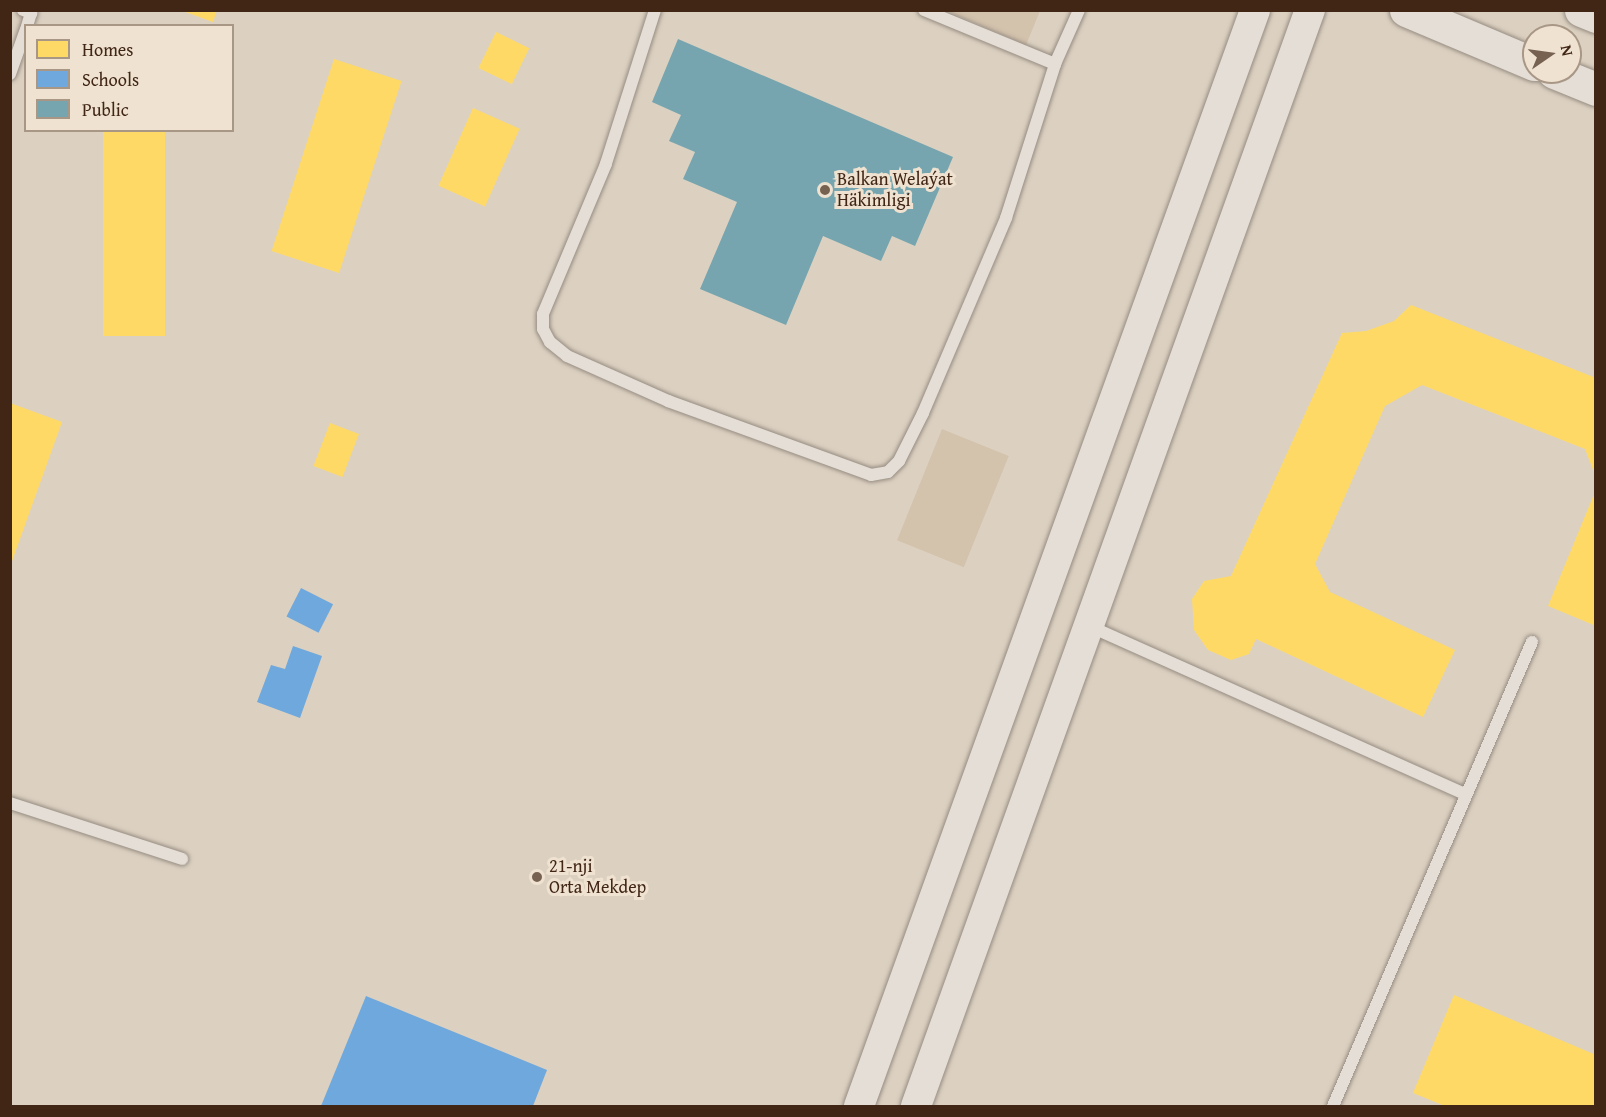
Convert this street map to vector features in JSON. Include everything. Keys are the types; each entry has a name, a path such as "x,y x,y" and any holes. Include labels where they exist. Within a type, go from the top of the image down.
{"main road":[{"path":"1406,10 1522,59"},
{"path":"1581,10 1596,16"},
{"path":"1582,83 1596,89"}],"street":[{"path":"859,1107 1255,10"},
{"path":"916,1107 1310,10"}],"lane":[{"path":"23,10 31,13 27,24"},
{"path":"656,10 606,164 543,314 543,329 550,342 567,356 668,401 871,475 888,472 899,461 923,413 1006,218 1055,63 1079,10"},
{"path":"924,10 1055,63"},
{"path":"10,74 24,33"},
{"path":"1089,626 1466,795"},
{"path":"1333,1107 1533,642"},
{"path":"10,803 182,859"}],"shaded area":[{"path":"947,11 1040,11 1026,45"},
{"path":"942,429 1009,456 964,567 897,540"}],"building: Homes":[{"path":"180,10 217,10 213,22"},
{"path":"496,32 529,48 512,84 478,68"},
{"path":"334,59 402,81 339,273 272,251"},
{"path":"473,108 520,129 485,206 438,186"},
{"path":"103,132 165,132 165,336 103,336"},
{"path":"1411,305 1596,378 1595,475 1585,449 1422,385 1385,406 1315,564 1330,592 1455,650 1423,717 1256,639 1249,654 1231,660 1208,650 1194,630 1192,599 1204,581 1231,576 1342,333 1366,331 1394,321"},
{"path":"10,403 62,422 11,564 10,564"},
{"path":"330,423 359,434 342,477 314,466"},
{"path":"1596,492 1596,626 1548,606"},
{"path":"1454,995 1596,1055 1596,1106 1445,1106 1413,1093"}],"building: Schools":[{"path":"301,588 333,604 319,633 286,617"},
{"path":"293,646 322,656 300,718 257,702 271,665 285,669"},
{"path":"366,996 547,1070 533,1106 321,1106"}],"building: Public":[{"name":"Balkan Welaýat Häkimligi","path":"678,39 953,157 915,246 892,236 881,261 823,236 786,325 700,289 737,202 683,179 695,152 669,141 681,115 652,102"}],"place":[{"name":"Balkan Welaýat Häkimligi","path":"825,190"},
{"name":"21-nji Orta Mekdep","path":"537,877"}]}
